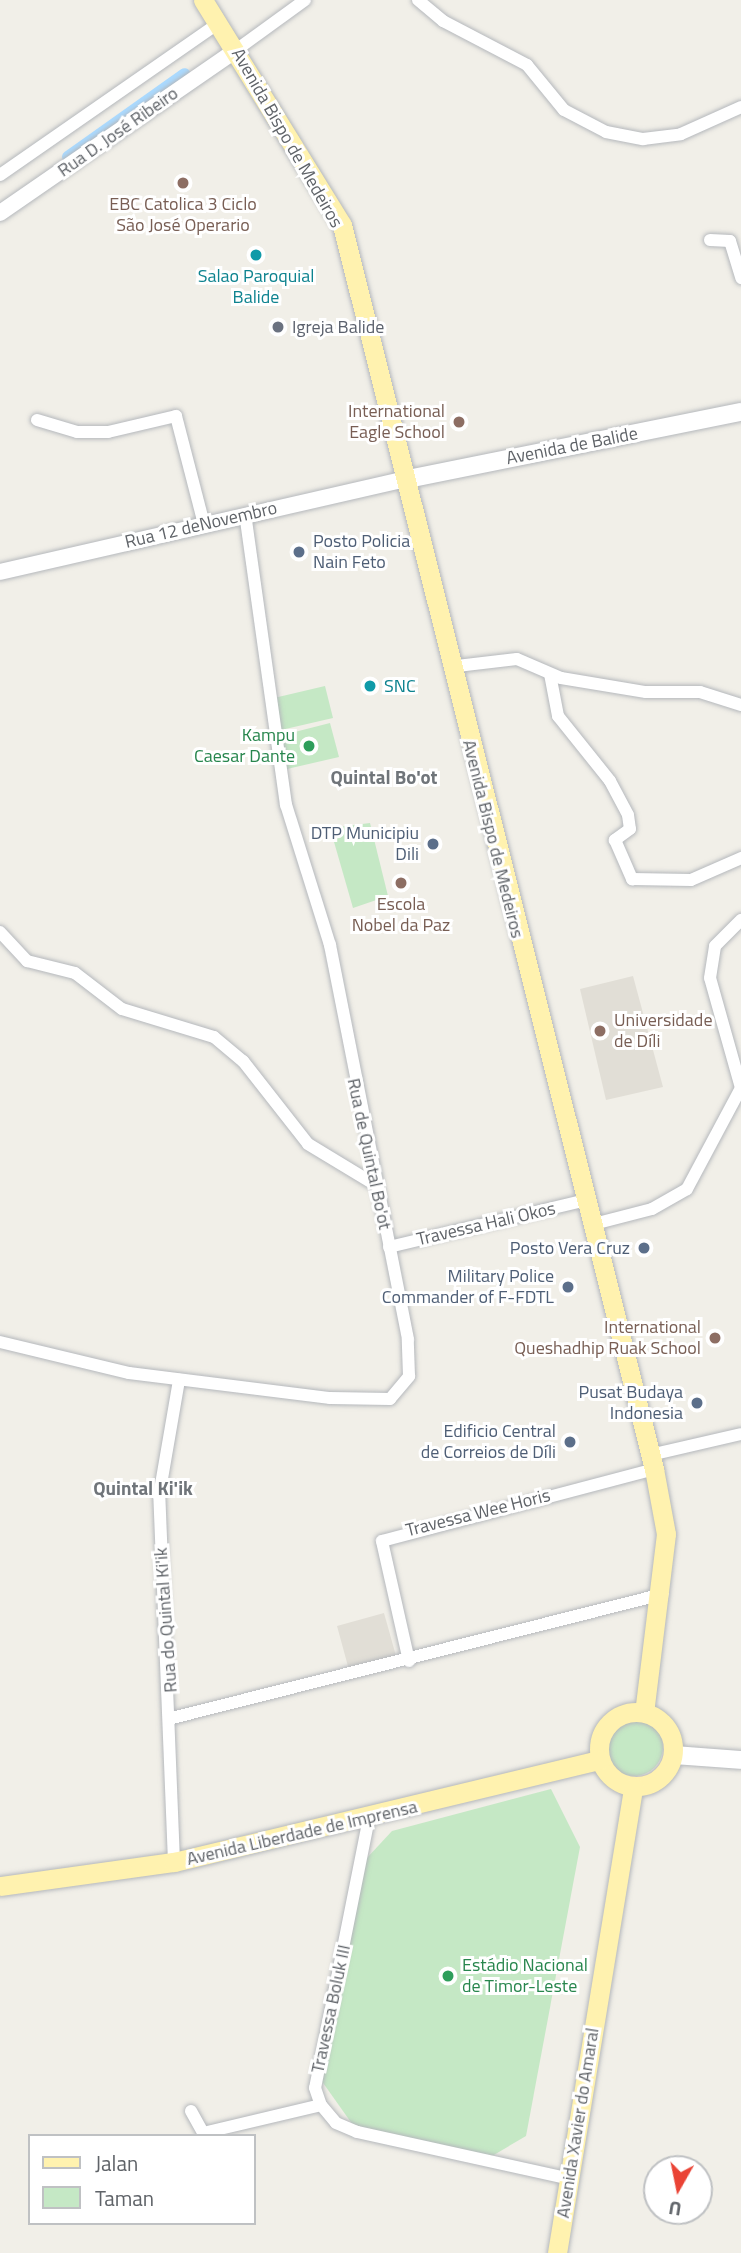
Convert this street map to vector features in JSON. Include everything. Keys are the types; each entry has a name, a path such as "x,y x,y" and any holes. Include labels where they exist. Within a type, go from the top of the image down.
{"main road":[{"name":"Avenida Bispo de Medeiros","path":"203,0 342,225 583,1200 652,1462 666,1534 663,1593 644,1713"},
{"name":"Avenida de Balide","path":"403,480 741,412"},
{"path":"644,1713 670,1733 673,1755 654,1782 633,1787 612,1779 600,1760 604,1728 622,1714 644,1713"},
{"path":"673,1755 741,1760"},
{"name":"Avenida Liberdade de Imprensa","path":"0,1886 174,1862 369,1818 600,1760"},
{"name":"Avenida Xavier do Amaral","path":"556,2253 633,1787"}],"street":[{"path":"236,50 305,0"},
{"path":"418,0 443,21 527,65 564,110 606,132 643,139 681,134 741,107"},
{"path":"0,175 219,23"},
{"name":"Rua D. José Ribeiro","path":"0,214 236,50"},
{"path":"710,240 730,241 741,278"},
{"path":"37,420 77,432 108,432 176,416 204,524"},
{"name":"Rua 12 deNovembro","path":"0,572 403,480"},
{"name":"Rua de Quintal Bo'ot","path":"0,1342 179,1380 373,1401 400,1393 410,1360 330,945 286,805 245,515"},
{"path":"457,666 517,659 550,674 646,692 700,692 741,705"},
{"path":"550,674 558,716 628,815 630,828 615,840 632,879 691,880 741,858"},
{"path":"590,1225 652,1209 687,1189 741,1088 710,978 715,946 741,920"},
{"path":"0,932 27,961 75,973 122,1009 214,1038 243,1061 308,1144 374,1184"},
{"name":"Travessa Hali Okos","path":"389,1247 583,1200"},
{"name":"Rua do Quintal Ki'ik","path":"174,1862 172,1718 159,1496 179,1380"},
{"path":"652,1462 741,1434"},
{"name":"Travessa Wee Horis","path":"409,1661 382,1541 652,1462"},
{"path":"172,1718 409,1661 663,1593"},
{"name":"Travessa Boluk III","path":"321,2105 315,2088 369,1818"},
{"path":"191,2111 203,2133 321,2105 336,2123 357,2132 569,2179"}],"shaded area":[{"path":"633,976 663,1087 606,1100 580,989"},
{"path":"384,1613 396,1656 349,1670 337,1626"}],"green space":[{"path":"325,686 333,718 281,730 274,698"},
{"name":"Kampu Caesar Dante","path":"330,723 339,757 287,769 279,736"},
{"path":"370,823 388,896 353,908 330,828"},
{"path":"628,1718 640,1718 655,1726 663,1741 663,1753 655,1768 640,1776 628,1776 613,1768 605,1753 605,1741 613,1726"},
{"name":"Estádio Nacional de Timor-Leste","path":"551,1789 580,1847 526,2136 487,2159 355,2128 321,2080 366,1859 392,1831"}],"waterway":[{"path":"68,157 185,74"}],"place":[{"name":"EBC Catolica 3 Ciclo São José Operario","path":"183,183"},
{"name":"Salao Paroquial Balide","path":"256,255"},
{"name":"Igreja Balide","path":"278,327"},
{"name":"International Eagle School","path":"459,422"},
{"name":"Posto Policia Nain Feto","path":"299,552"},
{"name":"SNC","path":"370,686"},
{"name":"Kampu Caesar Dante","path":"309,746"},
{"name":"DTP Municipiu Dili","path":"433,844"},
{"name":"Escola Nobel da Paz","path":"401,883"},
{"name":"Universidade de Díli","path":"600,1031"},
{"name":"Posto Vera Cruz","path":"644,1248"},
{"name":"Military Police Commander of F-FDTL","path":"568,1287"},
{"name":"International Queshadhip Ruak School","path":"715,1338"},
{"name":"Pusat Budaya Indonesia","path":"697,1403"},
{"name":"Edificio Central de Correios de Díli","path":"570,1442"},
{"name":"Estádio Nacional de Timor-Leste","path":"448,1976"}],"district":[{"name":"Quintal Bo'ot","path":"384,777"},
{"name":"Quintal Ki'ik","path":"143,1488"}]}
